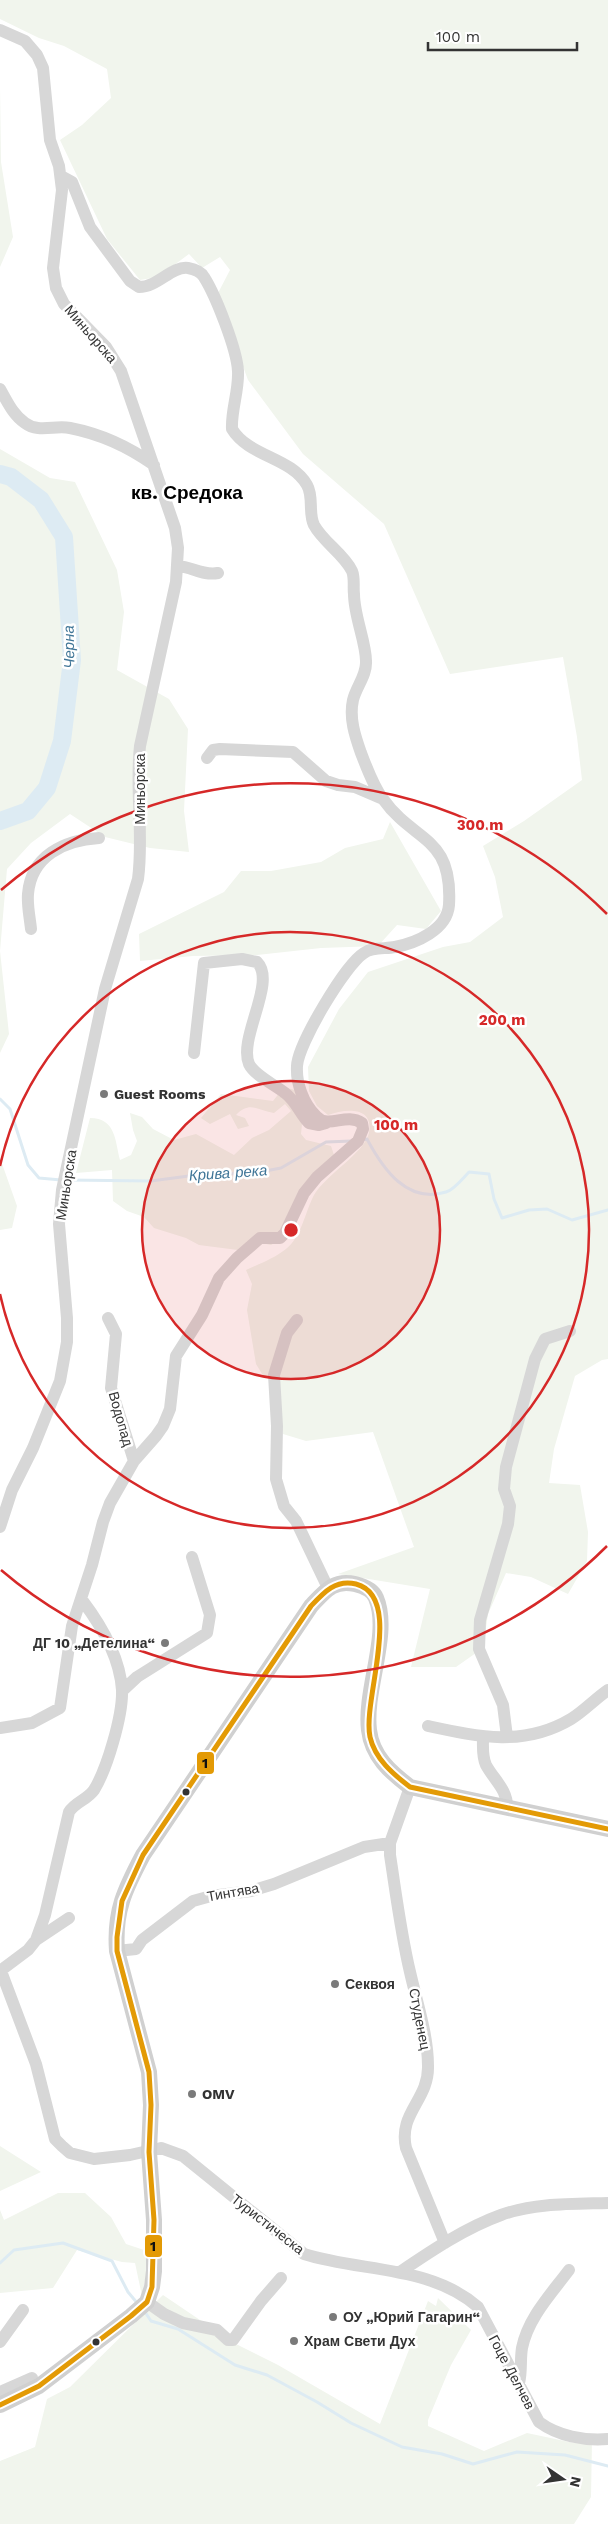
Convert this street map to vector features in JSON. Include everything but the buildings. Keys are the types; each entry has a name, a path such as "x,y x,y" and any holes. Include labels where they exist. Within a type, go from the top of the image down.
{"street":[{"name":"Миньорска","path":"0,30 25,41 37,54 43,68 50,140 61,176 62,190 54,268 56,288 64,304 106,348 122,371 175,528 178,548 178,566 140,753 140,862 138,879 106,989 62,1190 60,1224 67,1318 64,1363 60,1381 33,1448 12,1490 0,1527"},
{"path":"61,176 72,182 90,227 130,281 139,287 150,285 186,268 195,269 204,276 236,359 238,372 232,429 243,444 295,472 303,480 308,486 313,523 352,570 356,615 366,661 353,699 351,716 362,754 383,799 400,817 433,844 442,858 446,871 449,904 447,915 432,931 415,941 364,953 343,976 320,1011 297,1063 297,1077 307,1104 316,1117 328,1122"},
{"path":"0,389 11,408 23,422 31,427 69,428 94,435 132,449 154,465"},
{"path":"178,566 187,566 211,574 218,573"},
{"path":"207,758 213,750 220,749 294,752 326,781 355,787 383,799"},
{"path":"31,929 28,897 30,882 40,861 46,855 78,840 99,838"},
{"path":"0,1728 32,1723 60,1708 68,1643 110,1503 134,1461 163,1426 170,1409 176,1356 202,1314 219,1278 237,1258 260,1238 280,1238 289,1227 309,1187 317,1176 358,1141 362,1134 362,1123 351,1117 319,1125 309,1123 286,1093 257,1073 249,1064 247,1050 261,990 262,970 257,962 242,959 204,963 194,1053"},
{"name":"Водопад","path":"108,1318 116,1334 111,1388 134,1461"},
{"path":"297,1320 287,1333 274,1375 277,1426 276,1479 284,1506 296,1521 328,1588"},
{"path":"507,1737 503,1705 479,1649 480,1620 508,1524 510,1506 504,1489 506,1467 535,1359 545,1339 570,1331"},
{"path":"122,1691 136,1677 207,1633 210,1615 192,1557"},
{"path":"0,2405 39,2386 143,2305 154,2271 154,2220 149,2152 151,2105 149,2072 117,1950 118,1908 126,1887 143,1855 311,1606 328,1588 337,1583 347,1582 368,1588 376,1597 380,1613 379,1639 368,1706 369,1731 375,1752 388,1770 410,1786 608,1829"},
{"path":"36,1940 45,1915 69,1812 73,1805 84,1800 101,1776 114,1735 122,1691 115,1660 103,1632 82,1600"},
{"path":"428,1726 483,1738 531,1736 571,1718 608,1690"},
{"path":"483,1738 483,1754 486,1765 504,1792 507,1808"},
{"name":"Студенец","path":"410,1786 390,1843 390,1855 428,2064 428,2079 405,2125 403,2136 406,2148 445,2243"},
{"name":"Тинтява","path":"117,1950 136,1950 142,1940 192,1901 267,1887 364,1847 390,1843"},
{"path":"0,1971 28,1950 36,1940 69,1918"},
{"name":"Туристическа","path":"0,1971 36,2064 55,2139 70,2153 94,2158 149,2152 161,2148 183,2156 304,2254 400,2272"},
{"path":"400,2272 445,2243 501,2215 552,2205 608,2203"},
{"path":"519,2383 525,2337 537,2312 568,2270"},
{"name":"Гоце Делчев","path":"400,2272 463,2294 478,2307 539,2422 548,2428 578,2438 608,2443"},
{"path":"143,2305 183,2323 217,2330 228,2340 233,2340 261,2301 281,2278"},
{"path":"0,2342 23,2310"},
{"path":"0,2392 32,2378"}],"shaded area":[{"path":"0,0 608,0 608,1359 602,1360 575,1376 554,1449 549,1483 580,1485 588,1532 587,1561 568,1594 531,1577 506,1573 488,1614 483,1648 456,1667 411,1667 430,1589 338,1574 414,1547 373,1432 306,1441 283,1434 279,1377 264,1377 256,1364 247,1310 252,1284 246,1270 267,1261 291,1244 300,1231 314,1195 353,1156 366,1140 369,1133 367,1118 362,1113 342,1111 328,1115 317,1106 309,1091 308,1067 339,1009 368,972 443,947 470,942 503,917 495,877 483,846 524,821 582,780 577,737 563,657 450,674 384,524 303,454 248,380 217,295 230,270 220,257 202,268 189,254 158,277 140,280 107,239 60,140 82,125 111,98 107,69 64,46 39,38 0,19"},
{"path":"0,86 1,162 13,237 0,267"},
{"path":"0,449 50,478 75,482 117,570 124,612 117,670 169,699 188,729 184,811 189,852 150,848 105,837 70,814 31,843 7,869 0,951"},
{"path":"390,822 441,911 426,929 397,925 378,946 321,948 257,955 193,956 140,961 139,934 224,892 241,871 271,871 321,862 345,848 383,839"},
{"path":"0,951 9,1034 0,1053"},
{"path":"284,1087 298,1091 302,1124 301,1134 306,1140 331,1146 335,1158 279,1240 271,1245 261,1243 238,1250 199,1245 186,1238 154,1228 144,1217 127,1211 113,1201 112,1170 76,1173 90,1118 99,1119 110,1126 120,1160 131,1155 137,1141 130,1113 142,1117 153,1129 174,1140 196,1134 234,1155 252,1138 269,1130 291,1111 285,1104 274,1113 250,1107 246,1108 236,1115 245,1118 249,1126 238,1129 230,1114 210,1124 201,1118 221,1094 273,1101"},
{"path":"0,1158 17,1206 12,1228 0,1230"},
{"path":"0,2146 41,2172 0,2191"},
{"path":"58,2193 85,2193 111,2217 126,2244 150,2252 142,2296 135,2263 122,2262 77,2250 53,2288 0,2293 0,2210 4,2220"},
{"path":"163,2295 234,2343 278,2365 380,2424 428,2301 436,2306 438,2298 471,2330 451,2365 428,2420 428,2426 484,2451 527,2433 574,2443 592,2440 591,2497 574,2524 0,2524 0,2461 35,2447 47,2399 70,2387"}],"waterway":[{"name":"Черна","path":"0,474 11,477 41,500 64,537 72,660 62,741 47,788 28,811 0,821"},
{"name":"Крива река","path":"0,1099 10,1109 28,1165 39,1178 61,1180"},
{"name":"Крива река","path":"363,1140 367,1139 381,1162 398,1181 419,1193 432,1194 449,1191 469,1172 489,1174 494,1199 502,1218 529,1210 547,1209 572,1220 608,1210"},
{"name":"Крива река","path":"67,1180 151,1181 219,1172 235,1174 255,1173 281,1168 326,1142 352,1141"},
{"path":"0,2263 14,2250 63,2243 112,2261 128,2292 138,2304"},
{"path":"145,2312 151,2321 178,2329 235,2365 267,2375 351,2423 402,2447 442,2454 473,2464 517,2452 565,2455 608,2466"}],"transit line":[{"name":"1","path":"0,2405 39,2386 147,2302 152,2287 154,2220 149,2152 151,2105 149,2072 117,1951 122,1901 143,1855 311,1606 321,1596 336,1585 342,1583 356,1584 370,1593 378,1608 380,1628 369,1720 370,1737 380,1759 410,1787 608,1829"}],"place":[{"name":"Guest Rooms","path":"104,1094"},
{"name":"ДГ 10 „Детелина“","path":"165,1643"},
{"name":"Секвоя","path":"335,1984"},
{"name":"OMV","path":"192,2094"},
{"name":"ОУ „Юрий Гагарин“","path":"333,2317"},
{"name":"Храм Свети Дух","path":"294,2341"}],"district":[{"name":"кв. Средока","path":"187,492"}]}
